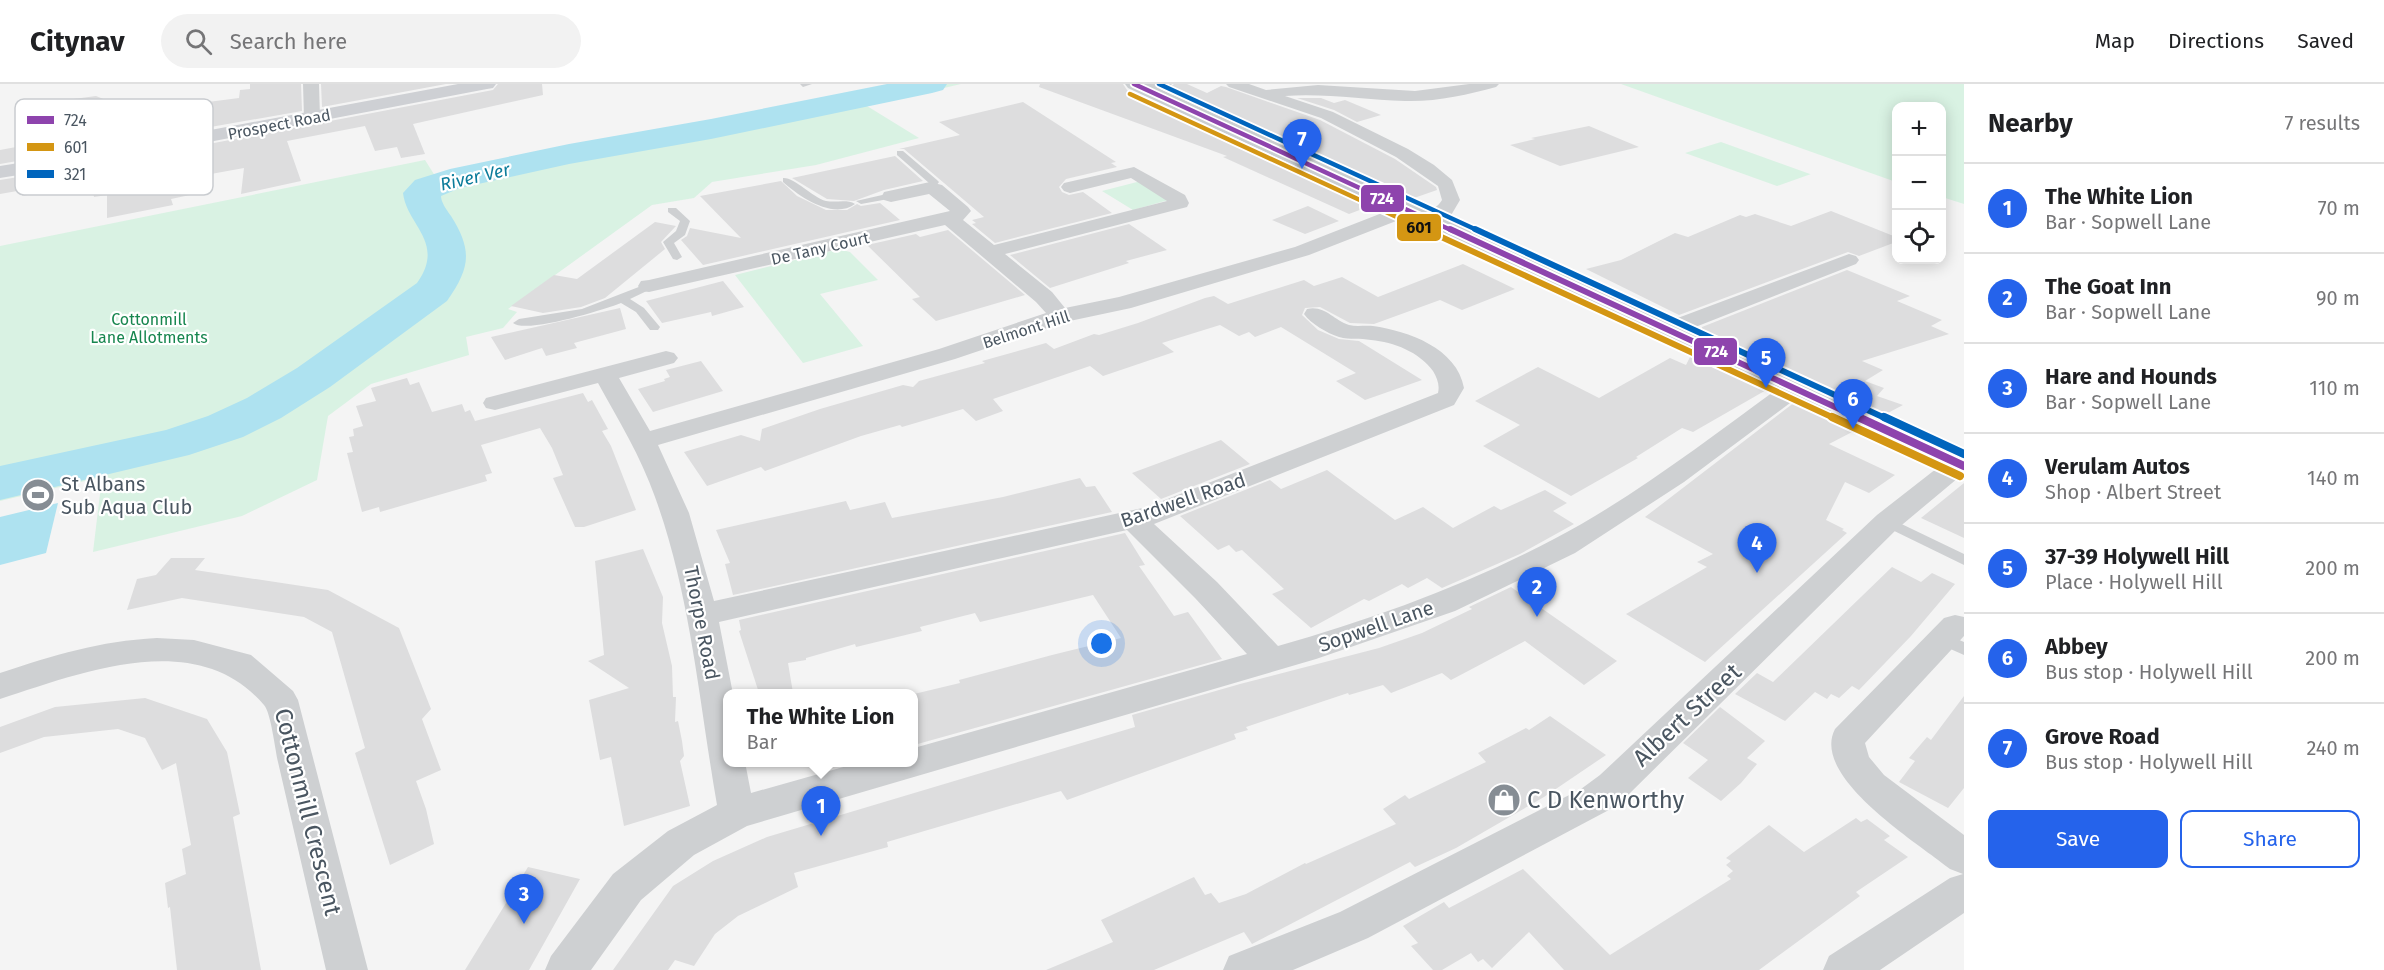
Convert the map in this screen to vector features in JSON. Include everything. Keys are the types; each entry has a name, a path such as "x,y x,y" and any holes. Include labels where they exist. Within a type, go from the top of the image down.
{"main road":[{"path":"1147,86 1416,215 1962,465"}],"street":[{"path":"311,84 312,118"},
{"name":"Prospect Road","path":"213,135 487,84"},
{"name":"Belmont Hill","path":"642,441 947,354 1060,316 1123,303 1416,215 1443,213 1451,200 1446,184 1428,169 1327,116 1234,84"},
{"path":"1266,95 1282,88 1302,87 1422,96 1491,84"},
{"name":"Prospect Road","path":"0,172 15,169"},
{"path":"1070,187 1134,172 1178,199 1180,203"},
{"path":"891,196 935,189 961,211 958,215 949,218"},
{"path":"990,252 1180,203 1203,204"},
{"path":"949,218 1044,297 1060,316"},
{"name":"De Tany Court","path":"649,286 949,218"},
{"path":"676,257 691,278"},
{"path":"1667,330 1849,260"},
{"name":"Bardwell Road","path":"700,615 1154,515 1445,400 1451,394 1452,385 1445,371 1434,359 1412,343 1394,337 1347,332 1315,314"},
{"path":"495,403 666,358"},
{"name":"Thorpe Road","path":"606,374 675,510 694,573 723,738"},
{"name":"Sopwell Lane","path":"918,761 1272,660 1382,626 1444,603 1564,546 1674,476 1793,389"},
{"name":"Albert Street","path":"1244,970 1354,925 1594,800 1613,786 1729,676 1887,522 1962,465"},
{"path":"1133,520 1206,590 1272,660"},
{"path":"1954,638 1847,739 1852,763 1871,786 1964,857"},
{"name":"Cottonmill Crescent","path":"0,686 68,663 117,652 194,652 238,664 281,700 347,970"},
{"name":"Thorpe Road","path":"728,767 737,813"},
{"name":"Sopwell Lane","path":"566,970 627,887 681,843 737,813 898,767"},
{"path":"1844,970 1964,891"}],"lane":[{"path":"900,153 934,182 930,188"},
{"path":"786,180 805,197 835,206 850,204"},
{"path":"861,201 891,196"},
{"path":"672,210 685,221 681,232 668,242 676,257"},
{"path":"519,323 583,313 622,299 649,286"},
{"path":"622,299 640,310 654,327"},
{"path":"1887,522 1964,560"}],"green space":[{"name":"Cottonmill Lane Allotments","path":"903,84 961,84 867,106 919,138 816,165 712,182 694,198 652,205 508,309 517,312 503,328 466,337 469,355 371,384 328,416 317,480 242,516 93,552 102,477 0,501 0,246 425,160 437,179"},
{"path":"1621,84 1964,84 1964,204 1946,198 1946,102 1892,102 1892,181"},
{"path":"1721,142 1811,174 1777,186 1685,153"},
{"path":"1141,181 1172,199 1133,210 1102,191"},
{"path":"839,249 850,252 878,280 820,294 863,346 803,363 735,275"}],"water":[{"path":"58,503 46,553 0,565 0,517"}],"building":[{"path":"250,84 301,84 302,111 213,127 213,101 239,98 240,90 250,89"},
{"path":"321,84 446,84 322,107"},
{"path":"498,84 542,84 543,95 413,124 425,154 401,158 397,147 375,151 365,126 287,141 301,181 241,194 244,168 213,174 213,143 493,90"},
{"path":"1040,84 1123,84 1127,90 1373,205 1349,214 1223,157 1227,156 1039,87"},
{"path":"1174,84 1187,84 1207,93 1221,86 1226,87 1320,120 1395,159 1436,187 1437,190 1414,198 1402,193 1398,195 1167,90"},
{"path":"96,96 103,99 74,99"},
{"path":"1297,98 1321,98 1334,103 1345,100 1381,115 1357,122 1334,110"},
{"path":"1023,102 1116,162 1111,163 1117,167 1066,179 1059,187 1062,192 1069,195 1083,192 1112,213 995,243 972,224 976,223 972,220 984,217 904,149 899,149 960,135 939,122"},
{"path":"1589,126 1639,147 1560,166 1510,145 1535,139 1531,138"},
{"path":"15,147 15,161 0,164 0,150"},
{"path":"895,156 923,181 884,190 854,201 827,199 792,178"},
{"path":"15,178 15,191 0,194 0,180"},
{"path":"781,181 797,196 826,210 847,210 857,204 861,206 880,203 900,220 703,265 681,240 687,236 690,228 741,238 700,196"},
{"path":"107,195 190,195 171,199 173,205 107,218"},
{"path":"1308,206 1339,221 1305,234 1272,220"},
{"path":"1831,211 1892,235 1892,244 1859,256 1848,252 1679,315 1586,269 1621,260 1675,233 1688,237 1740,215 1746,217 1755,214 1791,226"},
{"path":"655,222 676,226 661,242 665,249 605,298 581,307 543,313 511,306 554,275 577,279"},
{"path":"1129,224 1167,250 1126,261 1129,263 1050,288 1010,255"},
{"path":"948,230 1025,295 936,321 912,299 920,297 867,245 916,234 920,237"},
{"path":"1463,264 1515,289 1462,310 1440,300 1374,324 1350,323 1320,307 1305,308 1302,315 1318,330 1339,339 1359,341 1422,380 1365,400 1336,381 1356,373 1281,327 1255,337 1249,332 1239,336 1220,325 1162,343 1174,352 1103,376 1090,366 993,399 1003,411 976,421 963,409 861,436 765,471 761,467 707,486 684,452 741,435 760,441 762,429 820,409 903,385 913,387 919,381 1046,343 1054,349 1094,334 1099,335 1138,323 1205,298 1214,296 1228,304 1304,280 1314,286 1342,277 1378,297"},
{"path":"1847,270 1910,296 1897,301 1942,320 1931,326 1949,334 1862,361 1883,370 1865,381 1884,388 1877,396 1903,405 1884,415 1702,332 1702,327"},
{"path":"723,281 744,307 712,316 711,312 662,323 646,301"},
{"path":"620,308 626,329 574,343 577,348 546,356 542,348 505,360 491,337"},
{"path":"1692,353 1768,389 1693,432 1682,428 1636,457 1638,458 1571,496 1483,446 1520,425 1475,401 1538,367 1599,398 1670,358 1686,365"},
{"path":"701,361 723,391 653,412 638,389 665,381 664,379 670,377 666,370"},
{"path":"407,378 410,385 419,382 432,412 462,404 465,412 470,410 475,421 583,393 588,402 592,400 608,429 602,431 611,446 636,510 584,527 575,527 553,478 563,475 552,448 540,428 481,445 492,473 485,475 487,481 380,512 379,507 362,512 347,453 353,452 349,437 354,436 353,429 363,426 356,406 376,401 371,388"},
{"path":"1795,402 1856,430 1829,444 1895,475 1869,493 1845,482 1826,520 1844,529 1842,530 1847,533 1705,662 1626,614 1707,567 1697,562 1713,554 1645,517"},
{"path":"1221,440 1250,464 1161,499 1132,473"},
{"path":"1327,470 1395,520 1423,507 1453,528 1494,506 1501,510 1545,490 1567,503 1553,511 1574,524 1520,554 1442,588 1427,578 1408,588 1402,584 1369,601 1364,599 1311,628 1272,594 1284,589 1242,550 1236,552 1229,545 1218,550 1180,516 1270,480 1281,489"},
{"path":"1080,478 1086,487 1095,486 1112,512 733,595 725,564 730,563 716,530 846,501 850,510 885,502 892,518 1003,497"},
{"path":"1964,483 1964,538 1921,518"},
{"path":"1125,533 1145,565 1139,566 1174,616 1188,612 1222,659 918,744 918,693 960,683 959,680 1121,638 1093,595 980,622 975,613 920,627 922,631 856,647 855,644 806,658 806,660 788,663 792,689 758,689 739,631 741,630 739,620"},
{"path":"643,549 663,597 662,623 672,666 673,697 676,697 675,722 678,721 684,756 680,761 690,806 624,826 611,757 600,760 589,700 629,688 588,661 604,655 595,561"},
{"path":"171,558 205,558 195,570 328,590 399,628 431,709 422,719 441,770 416,781 426,809 434,844 390,865 355,753 365,748 332,632 304,617 182,598 127,610 137,579 156,575"},
{"path":"1892,567 1921,582 1932,573 1955,584 1911,636 1859,690 1852,686 1839,698 1831,694 1827,699 1815,692 1785,721 1735,694 1757,673 1773,682"},
{"path":"1511,587 1617,661 1584,685 1525,641 1451,680 1442,673 1391,693 1383,685 1349,695 1348,693 1246,727 1248,730 1234,734 1236,739 1067,800 1061,791 887,842 888,847 794,873 798,887 738,916 715,934 694,966 675,960 668,970 613,970 673,886 713,861 767,837 1135,727 1132,715 1379,648 1422,633"},
{"path":"1964,696 1964,788 1948,808 1899,782 1915,761 1909,758 1927,737 1931,740"},
{"path":"145,698 207,719 227,752 240,814 233,817 261,970 177,970 165,883 186,874 182,849 191,845 176,763 162,770 145,738 118,729 44,737 0,753 0,727 55,707"},
{"path":"1720,707 1765,741 1747,758 1757,764 1721,801 1688,778 1708,760 1683,743"},
{"path":"1550,716 1606,755 1544,797 1456,848 1415,867 1410,862 1252,944 1244,932 1154,970 1046,970 1113,942 1101,920 1194,877 1205,895 1211,893 1219,903 1246,894 1305,863 1396,824 1383,809 1405,795 1409,799 1486,762 1478,753 1526,728 1529,730"},
{"path":"1856,818 1861,822 1867,819 1890,836 1884,840 1908,857 1856,892 1860,896 1759,970 1564,970 1529,932 1492,968 1483,959 1478,962 1471,953 1442,970 1433,970 1411,946 1418,943 1403,926 1444,902 1449,908 1523,869 1610,955 1731,879 1727,876 1733,871 1726,865 1731,861 1726,858 1769,825 1804,852"},
{"path":"528,867 580,879 529,970 465,970"}],"waterway":[{"name":"River Ver","path":"0,483 212,432 264,408 314,378 432,292 439,282 444,272 447,254 442,235 422,199 421,193 428,188 450,180 569,154 711,129 932,84"}],"transit line":[{"name":"724","path":"1134,84 1964,466"},
{"name":"321","path":"1159,84 1964,454"},
{"name":"601","path":"1130,94 1960,476"}],"place":[{"name":"Grove Road","path":"1302,169"},
{"name":"37-39 Holywell Hill","path":"1766,388"},
{"name":"Abbey","path":"1853,429"},
{"name":"St Albans Sub Aqua Club","path":"38,495"},
{"name":"Verulam Autos","path":"1757,573"},
{"name":"The Goat Inn","path":"1537,617"},
{"name":"C D Kenworthy","path":"1504,800"},
{"name":"The White Lion","path":"821,836"},
{"name":"Hare and Hounds","path":"524,924"}]}
